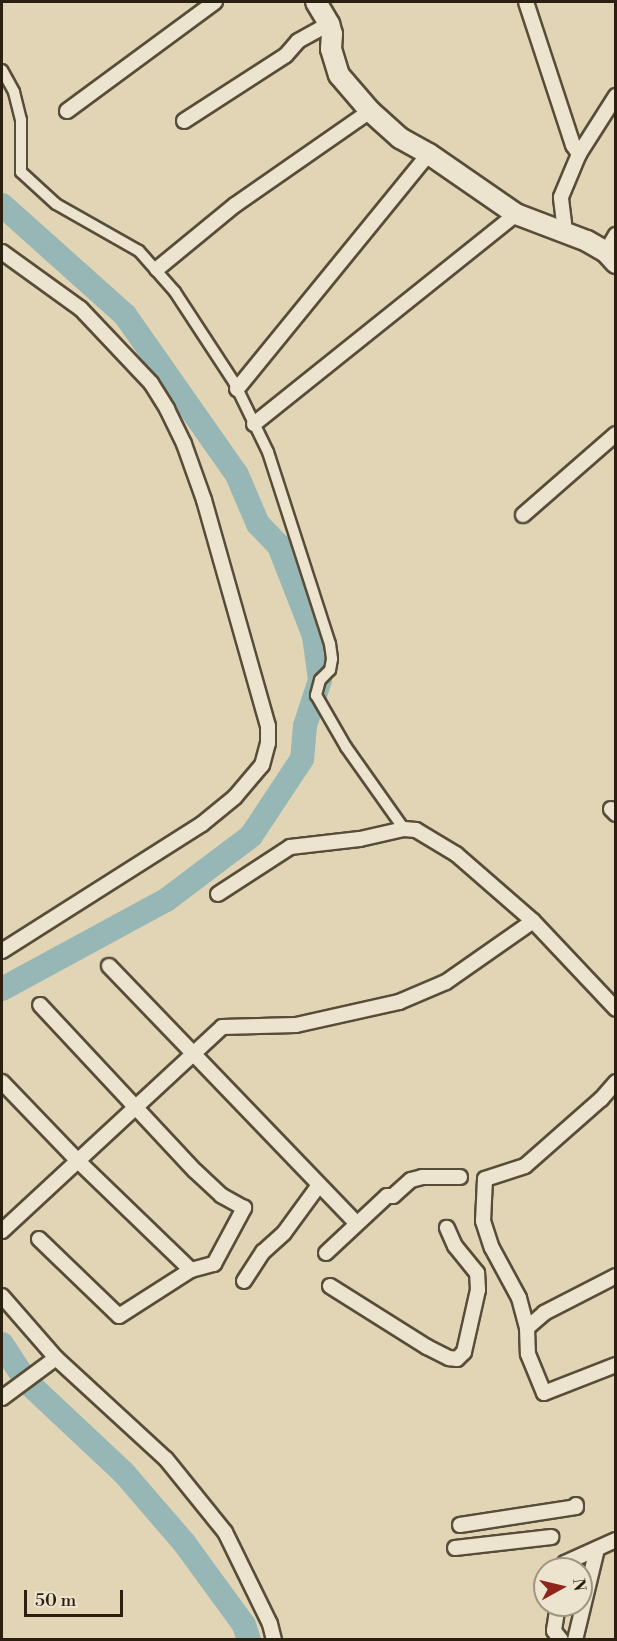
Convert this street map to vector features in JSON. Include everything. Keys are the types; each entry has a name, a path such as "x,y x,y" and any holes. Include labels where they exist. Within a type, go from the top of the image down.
{"main road":[{"path":"316,2 329,24 332,34 330,49 339,75 370,111 400,138 429,154 516,214 565,231 610,257"}],"street":[{"path":"67,111 215,2"},
{"path":"526,2 573,145 579,154"},
{"path":"184,121 286,55 298,41 329,24"},
{"path":"2,70 14,92 21,120 21,172 56,204 140,251 176,292 237,389 268,452 330,644 332,659 330,670 320,680 316,695 346,747 404,829"},
{"path":"565,231 561,196 579,154 615,96"},
{"path":"157,269 235,205 370,111"},
{"path":"237,389 429,154"},
{"path":"254,424 516,214"},
{"path":"610,257 615,235"},
{"path":"2,252 81,309 151,383 167,409 184,444 204,500 268,726 268,744 262,765 235,797 202,824 2,951"},
{"path":"523,515 615,434"},
{"path":"218,894 290,847 360,839 404,829 416,830 456,854 533,921 615,1009"},
{"path":"2,1231 222,1027 229,1025 252,1027 296,1025 399,1002 446,982 488,955 533,921"},
{"path":"109,966 356,1223"},
{"path":"39,1239 119,1316 191,1270 214,1264 244,1208 221,1195 203,1179 40,1005"},
{"path":"2,1082 78,1161 191,1270"},
{"path":"615,1082 601,1099 525,1166 485,1179 483,1221 492,1248 519,1298 527,1328 528,1354 544,1393 615,1365"},
{"path":"326,1252 356,1223 411,1180 422,1176 460,1177"},
{"path":"244,1281 263,1252 284,1233 319,1185"},
{"path":"330,1286 427,1347 449,1358 457,1359 464,1352 478,1290 477,1273 455,1246 447,1228"},
{"path":"527,1328 544,1313 615,1276"},
{"path":"2,1296 52,1360 166,1459 225,1532 270,1624 274,1640"},
{"path":"2,1397 52,1360"},
{"path":"460,1525 566,1509 576,1505"},
{"path":"455,1548 551,1537"},
{"path":"578,1557 615,1540"},
{"path":"575,1640 597,1548"},
{"path":"556,1617 554,1631 561,1640"}],"waterway":[{"path":"2,205 125,315 237,475 258,524 279,546 314,636 320,680 305,726 302,759 251,836 166,900 2,989"},
{"path":"2,1344 26,1381 124,1473 185,1544 244,1625 249,1640"}]}
